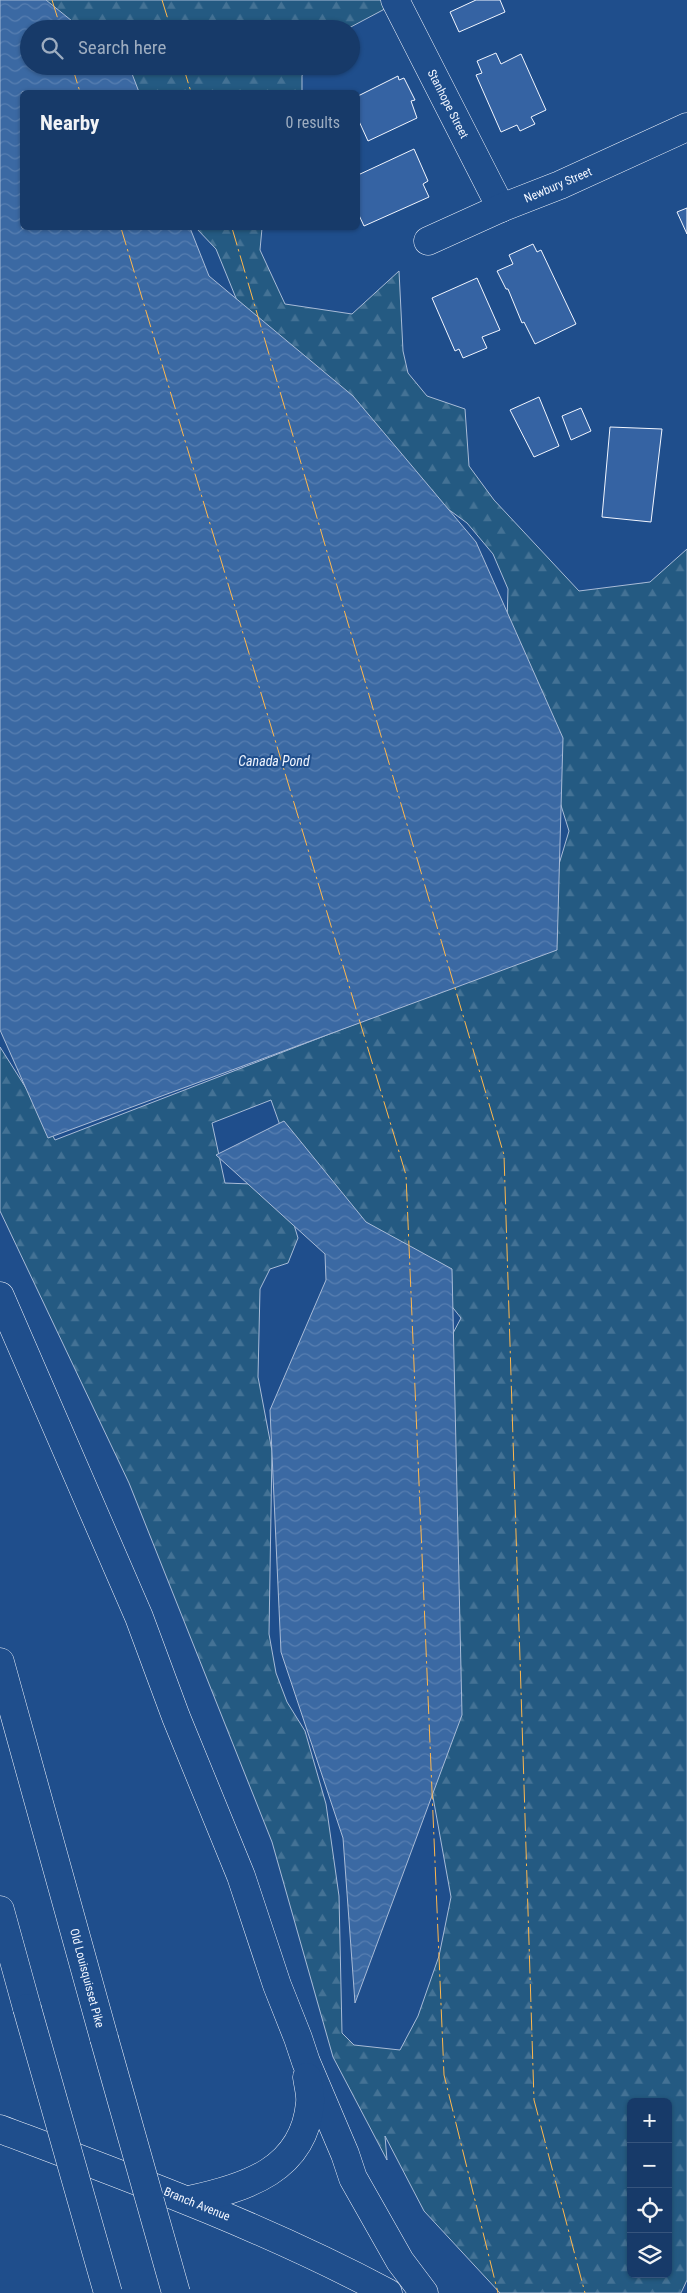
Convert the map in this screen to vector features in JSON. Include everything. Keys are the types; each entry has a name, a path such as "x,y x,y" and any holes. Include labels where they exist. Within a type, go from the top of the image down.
{"main road":[{"name":"Stanhope Street","path":"395,0 501,208"},
{"name":"Newbury Street","path":"428,241 501,208 560,185 687,127"},
{"path":"0,1296 139,1617 176,1717 241,1876 277,1985 306,2062 345,2154 352,2178 400,2261 424,2293"},
{"name":"Old Louisquisset Pike","path":"0,1662 176,2293"},
{"path":"0,1910 108,2293"},
{"path":"189,2200 223,2193 255,2181 281,2164 298,2146 306,2126 310,2102 306,2062"},
{"name":"Branch Avenue","path":"0,2129 189,2200 280,2238 388,2293"}],"green space":[{"path":"21,0 395,0 396,3 360,22 360,20 33,20"},
{"path":"68,75 302,75 302,90 78,90"},
{"path":"198,230 262,230 260,250 285,304 352,314 399,271 403,351 408,373 427,396 465,409 469,466 494,500 579,591 650,582 687,549 687,2280 681,2293 500,2293 424,2211 385,2136 387,2160 333,2057 272,1842 129,1483 0,1211 0,1047 33,1099 55,1140 485,974 537,937 569,831 559,799 505,689 508,589 493,554 467,523 403,476 238,303 216,249","holes":["271,1100 287,1145 409,1274 435,1285 461,1318 442,1354 431,1786 451,1897 439,1956 418,2016 400,2050 354,2045 342,2033 339,1896 326,1804 305,1731 287,1702 276,1673 269,1634 272,1451 258,1377 260,1289 270,1269 288,1263 298,1238 288,1205 251,1184 225,1183 212,1123"]}],"water":[{"name":"Canada Pond","path":"0,0 46,0 71,20 20,20 20,75 132,75 138,90 20,90 20,230 191,230 209,276 353,396 476,542 563,738 557,950 48,1138 0,1030"},
{"path":"284,1121 366,1222 452,1269 462,1715 355,2003 343,1838 281,1652 270,1410 326,1280 325,1254 216,1155"}],"building":[{"path":"476,0 500,0 505,12 459,32 450,12"},
{"path":"496,53 501,64 521,54 546,110 531,117 535,124 520,131 517,125 501,132 476,75 482,73 477,61"},
{"path":"398,76 399,80 404,78 415,100 411,101 417,118 368,141 360,123 360,95"},
{"path":"414,149 428,181 423,184 429,197 364,226 360,217 360,174"},
{"path":"687,208 687,234 677,212"},
{"path":"533,244 537,252 541,250 576,324 535,344 524,322 522,323 508,289 506,289 497,271 513,264 509,255"},
{"path":"477,278 500,330 482,337 487,348 463,358 459,349 455,351 432,298"},
{"path":"539,397 559,446 534,457 510,410"},
{"path":"581,408 591,431 571,440 562,416"},
{"path":"610,427 662,429 651,522 602,517"}],"power":[{"path":"52,0 58,20"},
{"path":"162,0 168,20"},
{"path":"75,75 79,90"},
{"path":"186,75 190,90"},
{"path":"122,230 406,1175 444,2075 498,2293"},
{"path":"233,230 504,1155 534,2100 585,2293"}]}
